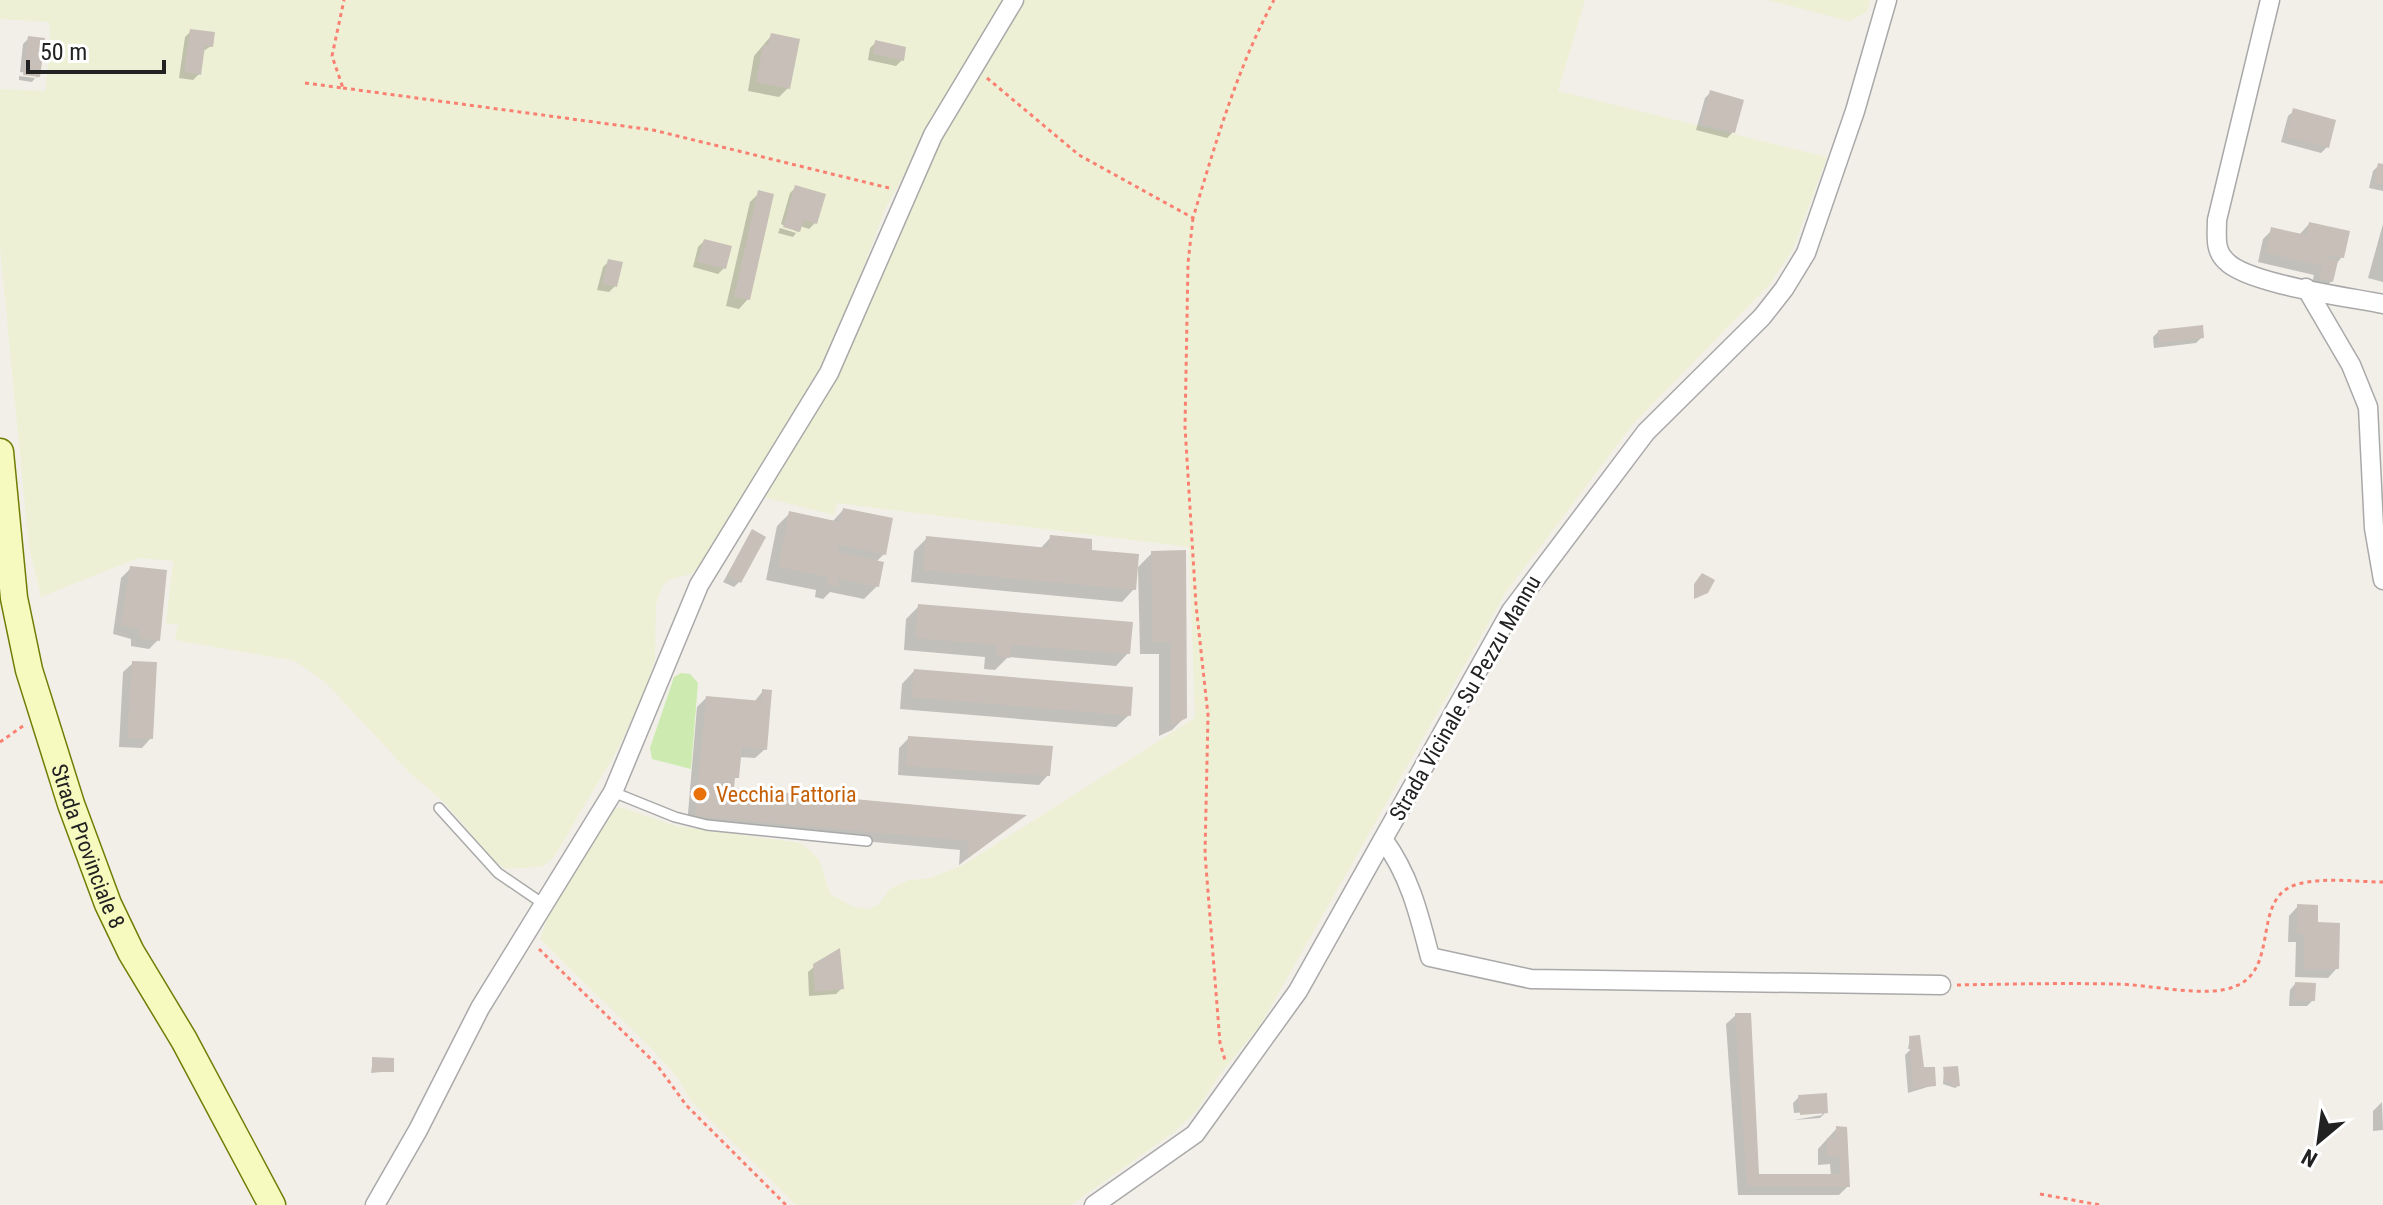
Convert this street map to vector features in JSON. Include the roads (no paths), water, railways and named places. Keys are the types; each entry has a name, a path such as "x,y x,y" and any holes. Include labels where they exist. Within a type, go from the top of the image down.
{"main road":[{"name":"Strada Provinciale 8","path":"0,452 14,598 43,713 108,904 131,952 184,1040 272,1205"}],"street":[{"path":"375,1205 418,1130 480,1008 613,792 699,585 829,373 905,192 972,67 1014,0"},
{"name":"Strada Vicinale Su Pezzu Mannu","path":"1094,1205 1195,1134 1298,991 1511,611 1557,546 1646,432 1762,317 1806,253 1855,111 1887,0"},
{"path":"2270,0 2217,220 2216,247 2226,262 2249,275 2383,304"},
{"path":"2306,288 2351,365 2368,407 2374,528 2383,580"},
{"path":"1383,839 1402,865 1412,889 1430,957 1467,967 1531,979 1941,985"}],"lane":[{"path":"613,792 675,817 707,825 867,841"},
{"path":"439,808 498,873 542,903"}],"place":[{"name":"Vecchia Fattoria","path":"700,794"}]}
